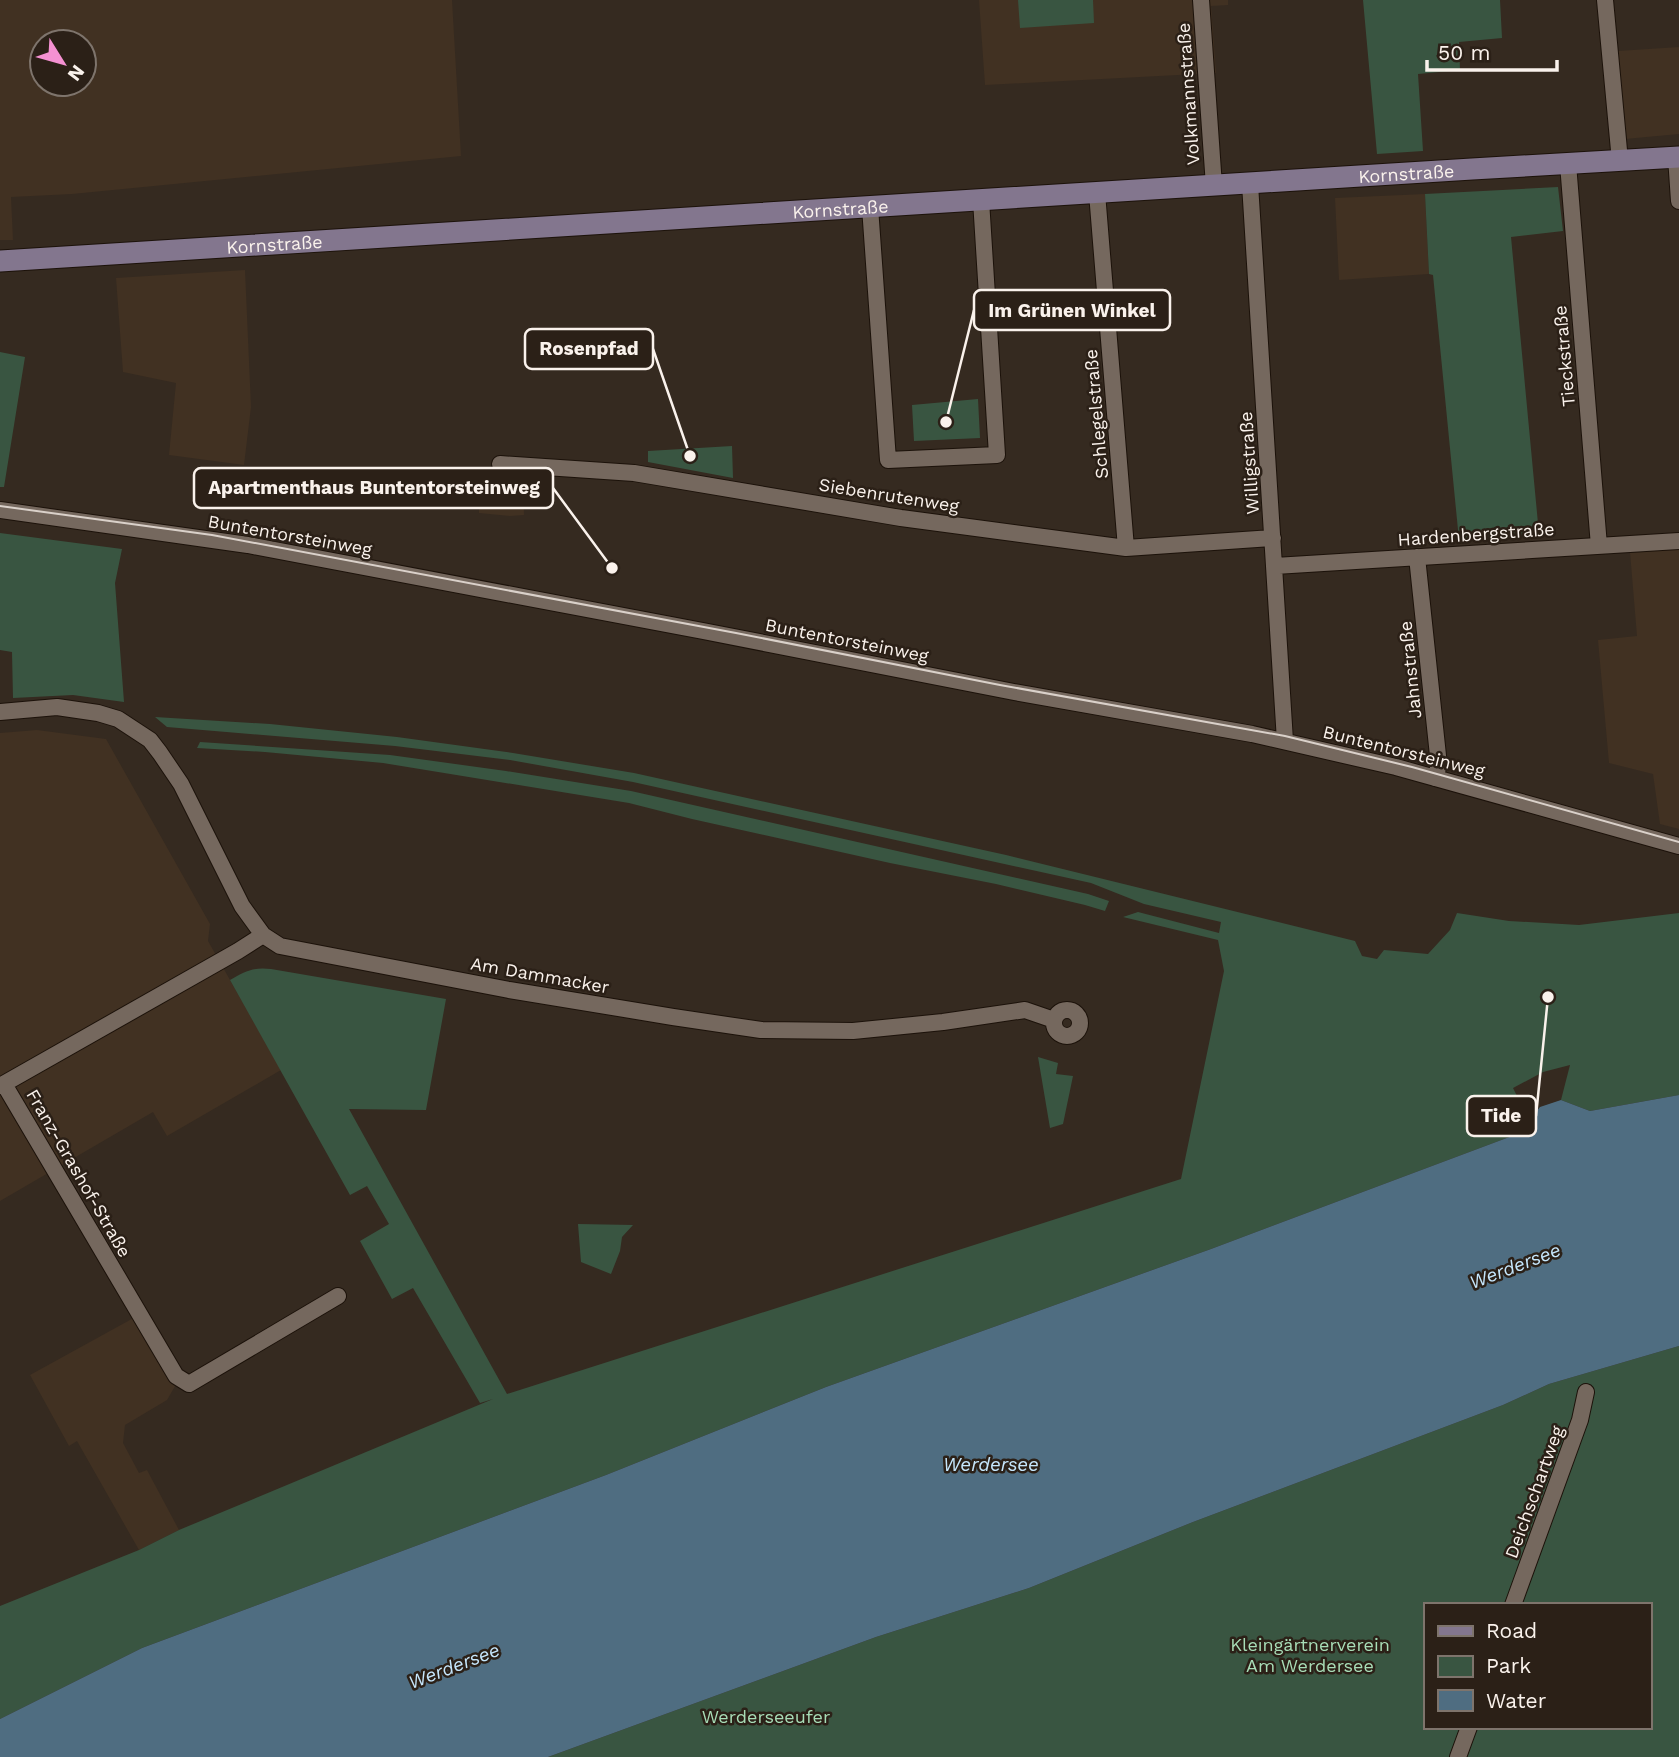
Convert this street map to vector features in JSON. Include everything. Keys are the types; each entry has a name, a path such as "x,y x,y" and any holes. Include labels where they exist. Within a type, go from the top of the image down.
{"street":[{"name":"Volkmannstraße","path":"1200,0 1214,186"},
{"path":"1605,0 1620,161"},
{"name":"Kornstraße","path":"0,261 1677,157"},
{"path":"1677,157 1679,201"},
{"name":"Tieckstraße","path":"1568,164 1599,546"},
{"name":"Willigstraße","path":"1250,184 1285,741"},
{"name":"Schlegelstraße","path":"1097,193 1126,548"},
{"path":"870,207 888,460 997,455 981,200"},
{"name":"Siebenrutenweg","path":"500,464 634,472 901,518 1126,548 1273,538"},
{"name":"Buntentorsteinweg","path":"0,510 248,545 1014,692 1285,741 1396,767 1679,846"},
{"name":"Hardenbergstraße","path":"1275,566 1679,541"},
{"name":"Jahnstraße","path":"1417,557 1438,765 1436,778"},
{"name":"Am Dammacker","path":"0,712 57,707 98,713 118,719 150,740 181,784 242,906 263,935 280,946 509,990 761,1030 853,1031 943,1023 1025,1010 1054,1020"},
{"name":"Franz-Grashof-Straße","path":"263,935 2,1085 176,1376 183,1382 189,1384 338,1296"},
{"name":"Deichschartweg","path":"1514,1603 1580,1420 1586,1392"},
{"path":"1458,1757 1468,1729"}],"shaded area":[{"path":"0,0 452,0 461,156 72,194 11,197 13,240 0,240"},
{"path":"979,0 1228,0 1228,5 1211,6 1216,73 985,85"},
{"path":"1679,47 1679,134 1625,139 1618,51"},
{"path":"1425,194 1429,274 1339,280 1335,198"},
{"path":"245,270 251,407 244,465 169,455 176,383 123,372 116,278"},
{"path":"478,470 523,472 524,515 479,513"},
{"path":"1679,549 1679,829 1660,824 1653,774 1609,763 1598,640 1637,636 1630,552"},
{"path":"37,730 106,739 210,924 208,941 281,1070 167,1136 153,1112 0,1201 0,733"},
{"path":"139,1315 178,1381 167,1400 125,1425 123,1443 139,1473 147,1470 179,1530 139,1550 77,1441 69,1446 30,1375"}],"green space":[{"path":"1018,0 1093,0 1094,23 1020,28"},
{"path":"1363,0 1500,0 1502,38 1459,42 1460,70 1418,74 1423,151 1377,154"},
{"path":"1558,187 1563,231 1511,237 1539,534 1459,540 1433,275 1429,274 1425,194"},
{"path":"0,352 25,357 4,487 0,487"},
{"path":"978,399 980,438 914,441 912,405"},
{"path":"732,446 733,478 648,462 648,451"},
{"path":"0,533 122,549 115,583 124,702 73,695 13,698 12,652 0,650"},
{"path":"155,717 270,724 397,737 634,773 1006,855 1355,941 1362,956 1377,959 1384,950 1428,954 1450,930 1457,913 1509,921 1579,925 1679,913 1679,1095 1590,1111 1561,1100 1570,1065 1543,1072 1513,1088 1529,1120 1528,1130 1211,1249 826,1387 606,1475 142,1648 0,1719 0,1606 139,1550 179,1530 493,1399 480,1403 413,1288 392,1299 360,1241 389,1224 367,1186 350,1195 230,980 249,970 271,969 446,999 426,1110 349,1109 507,1394 1181,1179 1224,971 1218,940 1123,917 1138,912 1219,933 1221,922 1144,904 1091,883 633,782 510,760 395,746 167,727"},
{"path":"200,742 390,755 631,791 1088,894 1109,901 1105,911 996,884 890,863 629,803 383,763 197,748"},
{"path":"1038,1057 1058,1063 1056,1074 1073,1076 1063,1124 1050,1128"},
{"path":"578,1224 633,1225 622,1237 611,1274 581,1262"},
{"path":"1679,1346 1679,1757 1466,1757 1476,1729 1651,1729 1651,1603 1522,1603 1583,1433 1508,1603 1424,1603 1424,1729 1461,1729 1451,1757 548,1757 876,1637 1029,1588 1193,1522 1503,1405 1549,1384"}],"water":[{"name":"Werdersee","path":"1679,1095 1679,1346 1549,1384 1503,1405 1193,1522 1029,1588 876,1637 548,1757 0,1757 0,1719 142,1648 606,1475 826,1387 1211,1249 1528,1130 1529,1120 1540,1107 1561,1100 1590,1111"}],"tram line":[{"path":"0,506 212,535 1000,685 1285,736 1412,767 1679,842"}],"place":[{"name":"Im Grünen Winkel","path":"946,422"},
{"name":"Rosenpfad","path":"690,456"},
{"name":"Apartmenthaus Buntentorsteinweg","path":"612,568"},
{"name":"Tide","path":"1548,997"}],"park label":[{"name":"Kleingärtnerverein Am Werdersee","path":"1310,1654"},
{"name":"Werderseeufer","path":"766,1716"}]}
